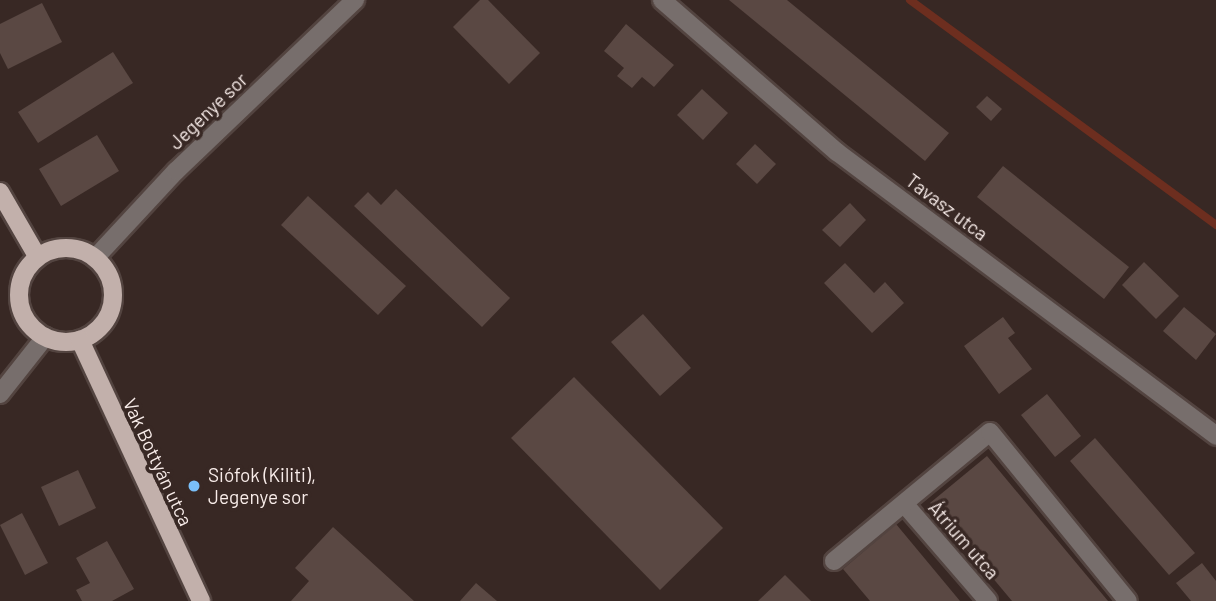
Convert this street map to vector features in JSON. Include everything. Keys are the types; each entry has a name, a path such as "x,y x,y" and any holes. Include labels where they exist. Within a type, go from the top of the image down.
{"main road":[{"path":"0,192 37,256"},
{"path":"66,247 96,257 112,281 112,303 104,323 80,340 45,337 24,319 18,292 37,256 66,247"},
{"name":"Vak Bottyán utca","path":"80,340 201,601"}],"street":[{"name":"Jegenye sor","path":"96,257 176,171 355,0"},
{"name":"Tavasz utca","path":"662,0 837,152 1216,436"},
{"path":"0,394 45,337"},
{"path":"834,561 907,507 990,432 1128,601"},
{"name":"Átrium utca","path":"907,507 988,601"}],"building":[{"path":"480,0 488,0 540,53 509,84 453,27"},
{"path":"729,0 787,0 949,133 925,161"},
{"path":"42,3 62,42 8,69 0,53 0,24"},
{"path":"626,24 674,65 654,87 642,77 632,88 617,76 624,68 604,51"},
{"path":"113,52 133,83 38,143 18,112"},
{"path":"702,89 728,113 703,140 677,115"},
{"path":"987,96 1002,109 991,121 976,107"},
{"path":"97,135 119,171 61,206 39,169"},
{"path":"755,144 776,164 757,184 736,164"},
{"path":"1003,166 1129,267 1104,299 977,197"},
{"path":"396,189 510,298 482,327 354,206 368,192 381,205"},
{"path":"308,196 406,286 378,315 281,225"},
{"path":"850,203 866,220 840,247 822,230"},
{"path":"1144,262 1179,296 1156,319 1122,285"},
{"path":"845,263 874,293 885,282 904,303 872,333 824,283"},
{"path":"1184,307 1216,334 1196,360 1163,331"},
{"path":"643,314 691,368 660,396 611,342"},
{"path":"1003,317 1015,333 1008,338 1032,369 999,394 964,346"},
{"path":"574,377 723,528 660,590 511,438"},
{"path":"1047,394 1081,436 1055,457 1021,415"},
{"path":"1095,438 1195,553 1169,575 1070,461"},
{"path":"987,456 1108,601 1012,601 930,503"},
{"path":"78,470 96,508 59,526 41,487"},
{"path":"22,513 48,563 25,575 0,525"},
{"path":"896,524 960,601 870,601 843,569"},
{"path":"333,527 414,601 291,601 309,581 295,568"},
{"path":"107,541 134,589 112,601 82,601 76,590 90,583 76,558"},
{"path":"1202,563 1216,581 1216,601 1191,601 1176,583"},
{"path":"785,575 811,601 758,601"},
{"path":"476,583 497,601 460,601"}],"waterway":[{"path":"910,0 1216,225"}],"place":[{"name":"Siófok (Kiliti), Jegenye sor","path":"194,486"}]}
